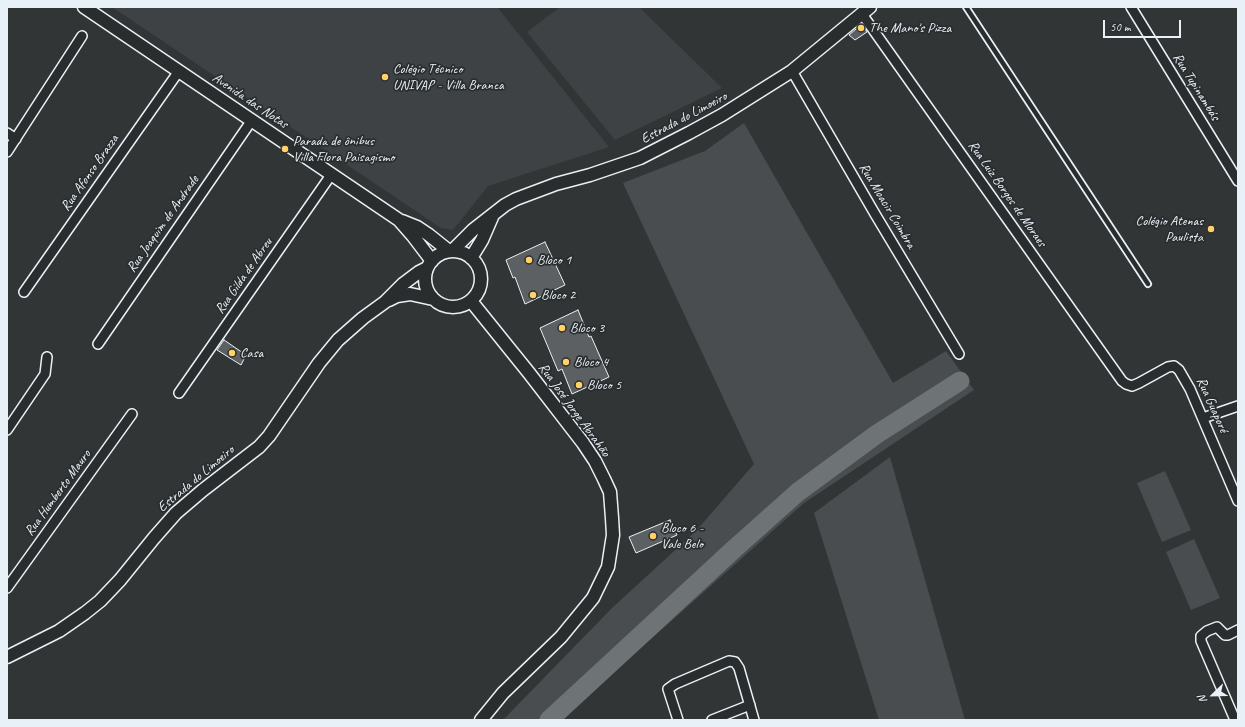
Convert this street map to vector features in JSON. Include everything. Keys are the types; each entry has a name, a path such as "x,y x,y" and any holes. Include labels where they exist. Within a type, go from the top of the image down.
{"main road":[{"name":"Avenida das Notas","path":"84,7 399,220 423,231 450,251 459,252 471,258"},
{"name":"Estrada do Limoeiro","path":"450,251 473,230 492,217 505,205 538,190 640,158 727,112 792,71 866,10"},
{"name":"Estrada do Limoeiro","path":"471,258 482,240 492,217"},
{"name":"Avenida das Notas","path":"399,220 413,236 430,264"},
{"path":"450,251 440,255 430,264 425,276 425,284 428,292 433,299 445,306 452,308 459,307 471,301 477,295 480,288 480,272 477,264 471,258"},
{"name":"Estrada do Limoeiro","path":"7,657 59,631 100,601 120,580 176,513 270,436 319,363 349,330 430,264"},
{"name":"Estrada do Limoeiro","path":"385,302 397,296 410,294 433,299"},
{"name":"Rua José Jorge Abrahão","path":"471,301 529,373 583,443 595,461 610,492 613,535 608,567 593,598 561,637 502,693 480,720"}],"street":[{"name":"Rua Tupinambás","path":"1131,7 1238,181"},
{"name":"Rua Luiz Borges de Moraes","path":"866,10 1117,376 1126,384 1132,386"},
{"path":"7,152 82,36"},
{"name":"Rua Afonso Brazza","path":"24,292 179,71"},
{"name":"Rua Moacir Coimbra","path":"792,71 959,354"},
{"name":"Rua Joaquim de Andrade","path":"98,344 252,120"},
{"path":"7,133 16,139"},
{"name":"Rua Gilda de Abreu","path":"179,393 331,175"},
{"path":"7,430 45,374 47,356"},
{"name":"Rua Guaporé","path":"1132,386 1168,367 1174,366 1180,370 1203,418 1238,501"},
{"path":"1203,418 1238,406"},
{"name":"Rua Humberto Mauro","path":"7,588 132,414"},
{"path":"1235,720 1201,641 1201,636 1207,631 1217,627 1225,635 1238,630"},
{"path":"678,720 668,688 729,661 735,662 739,668 754,720"},
{"path":"712,720 750,705"}],"lane":[{"path":"966,7 1148,284"}],"shaded area":[{"name":"Colégio Técnico UNIVAP - Villa Branca","path":"112,7 497,7 609,147 488,186 453,230 441,228"},
{"path":"560,7 639,7 722,88 615,140 527,32"},
{"path":"744,123 893,383 946,351 974,390 804,503 560,720 503,720 612,608 696,531 754,464 623,183 705,151"},
{"path":"890,457 965,720 879,720 814,513"},
{"path":"1165,471 1191,530 1162,542 1137,483"},
{"path":"1194,539 1220,598 1191,610 1166,552"}],"building":[{"name":"The Mano's Pizza","path":"862,24 867,32 855,40 849,35"},
{"path":"545,242 565,285 525,304 515,277 513,278 506,260"},
{"path":"578,310 589,337 591,336 609,377 572,394 562,369 558,371 540,328"},
{"name":"Casa","path":"224,340 246,355 241,365 217,350"},
{"name":"Bloco 6 - Vale Belo","path":"670,520 677,535 636,553 629,537"}],"waterway":[{"path":"549,720 798,492 877,434 960,381"}],"place":[{"name":"The Mano's Pizza","path":"861,28"},
{"name":"Colégio Técnico UNIVAP - Villa Branca","path":"385,77"},
{"name":"Parada de ônibus Villa Flora Paisagismo","path":"285,149"},
{"name":"Colégio Atenas Paulista","path":"1211,229"},
{"name":"Bloco 1","path":"529,260"},
{"name":"Bloco 2","path":"533,295"},
{"name":"Bloco 3","path":"562,328"},
{"name":"Casa","path":"232,353"},
{"name":"Bloco 4","path":"566,362"},
{"name":"Bloco 5","path":"579,385"},
{"name":"Bloco 6 - Vale Belo","path":"653,536"}]}
